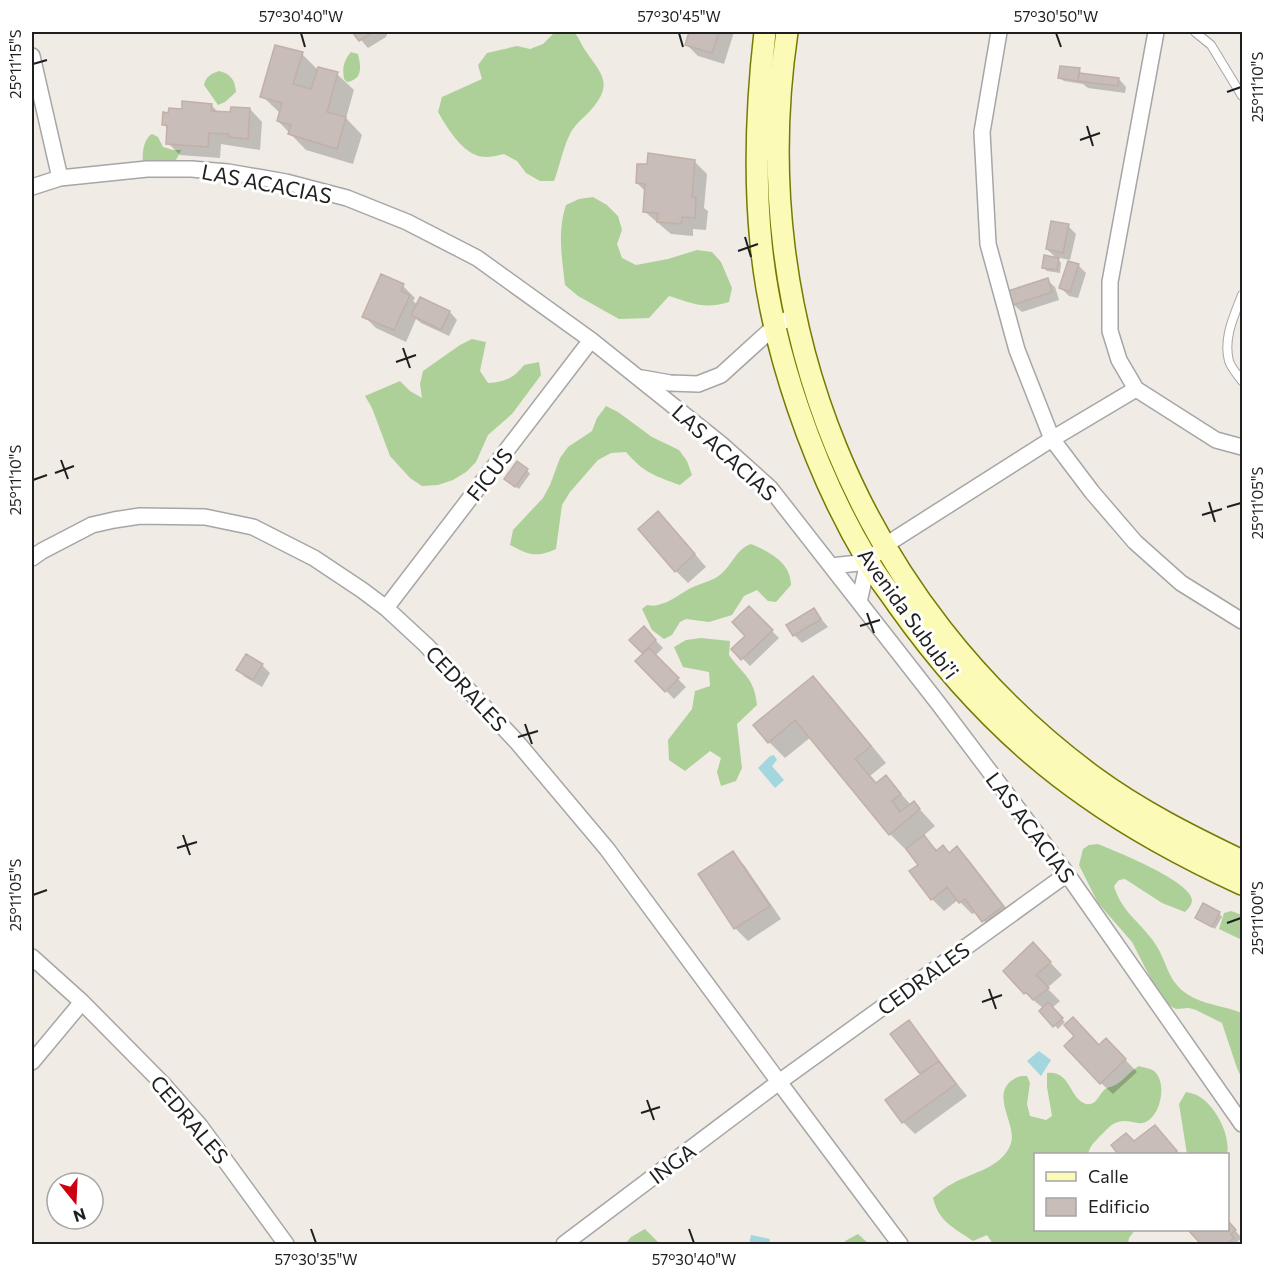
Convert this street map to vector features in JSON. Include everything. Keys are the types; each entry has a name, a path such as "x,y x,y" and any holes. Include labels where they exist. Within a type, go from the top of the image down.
{"street":[{"name":"Avenida Sububi'i","path":"765,32 756,142 761,243 775,326 792,388 820,465 868,562 912,625 957,682 1028,750 1084,796 1135,829 1242,884"},
{"name":"Avenida Sububi'i","path":"787,32 781,73 777,142 782,227 795,315 811,380 839,458 884,546 930,615 987,682 1032,727 1097,780 1159,818 1242,861"},
{"path":"999,32 982,132 988,244 1017,350 1052,440 1135,542 1181,583 1242,621"},
{"path":"1156,32 1110,282 1110,331 1119,360 1136,389 1216,440 1242,447"},
{"path":"32,56 60,178"},
{"name":"LAS ACACIAS","path":"32,187 60,178 147,169 191,168 286,182 347,198 407,222 477,258 591,340 770,488 1067,874 1242,1124"},
{"path":"639,378 670,383 698,384 721,375 775,326 795,315"},
{"name":"FICUS","path":"386,608 591,340"},
{"path":"859,602 868,562 884,546 1136,389"},
{"name":"CEDRALES","path":"32,558 92,525 140,516 205,517 253,527 314,558 386,608 426,645 518,742 607,849 900,1245"},
{"path":"831,566 868,562"},
{"name":"CEDRALES","path":"779,1082 1067,874"},
{"name":"CEDRALES","path":"32,957 82,1002 155,1076 200,1126 286,1245"},
{"path":"32,1062 82,1002"},
{"name":"INGA","path":"564,1245 779,1082"}],"lane":[{"path":"1195,32 1211,45 1242,96"},
{"path":"1242,295 1229,328 1228,348 1230,362 1242,381"}],"green space":[{"path":"558,32 570,32 576,35 600,72 604,86 598,101 571,132 554,181 540,181 526,173 517,161 504,154 483,157 464,148 438,112 442,97 482,79 478,65 487,53 517,46 530,49 543,44"},
{"path":"774,32 778,32 772,102 771,171 775,239 784,309 781,311 766,197 768,74"},
{"path":"351,52 358,54 360,72 356,78 347,82 344,79 343,68"},
{"path":"219,71 232,78 236,92 218,105 204,85 209,76"},
{"path":"152,134 158,137 163,147 181,150 171,165 143,165 145,143"},
{"path":"593,197 607,205 618,216 622,230 617,244 622,258 636,265 668,259 697,250 712,252 721,262 732,288 729,302 705,305 669,296 649,318 619,319 578,296 565,285 561,245 563,215 566,205 579,199"},
{"path":"789,338 869,541 827,461 797,379 787,339"},
{"path":"472,339 486,342 480,371 488,383 509,378 524,365 539,362 541,375 512,414 488,435 476,462 466,472 438,485 422,486 410,478 390,456 372,408 365,396 400,381 422,398 420,384 423,371"},
{"path":"606,406 652,437 679,450 687,461 692,475 680,485 650,473 626,452 611,453 598,460 570,492 562,505 556,549 543,554 533,554 510,545 513,530 543,498 560,458 568,447 592,431 597,418"},
{"path":"751,544 778,559 787,570 791,585 776,602 768,601 757,590 744,596 732,615 709,622 686,619 680,622 672,635 664,639 652,630 642,609 647,605 665,603 718,576 742,549"},
{"path":"701,638 730,641 729,655 748,677 756,696 757,705 737,724 742,768 736,781 721,786 717,772 721,758 710,751 685,771 669,760 668,740 692,709 695,691 710,686 709,672 683,667 674,647 686,640"},
{"path":"1098,844 1151,867 1188,892 1192,902 1185,912 1162,903 1125,879 1119,880 1114,886 1126,909 1154,942 1178,986 1194,998 1242,1013 1242,1079 1222,1023 1196,1010 1176,1009 1170,1006 1151,979 1132,942 1098,903 1079,865 1083,849 1089,845"},
{"path":"1231,911 1242,915 1242,940 1219,929 1224,913"},
{"path":"1139,1066 1154,1071 1161,1084 1161,1098 1157,1111 1149,1120 1142,1123 1122,1121 1113,1124 1092,1144 1088,1153 1034,1153 1034,1231 1134,1231 1128,1244 993,1244 987,1235 973,1241 953,1228 939,1213 933,1198 949,1185 994,1164 1007,1151 1012,1135 1005,1110 1004,1093 1007,1085 1014,1079 1027,1076 1030,1083 1027,1104 1030,1116 1046,1120 1052,1116 1047,1073 1061,1076 1080,1101 1089,1104 1095,1102 1105,1089 1117,1084"},
{"path":"1186,1092 1200,1097 1212,1108 1221,1122 1227,1139 1227,1153 1187,1153 1179,1104"},
{"path":"645,1229 660,1244 625,1244 631,1237"},
{"path":"858,1234 869,1244 846,1244 845,1241"}],"water":[{"path":"774,755 777,760 772,766 784,780 775,788 758,768"},
{"path":"1039,1051 1051,1060 1041,1076 1027,1061"},
{"path":"751,1235 770,1239 769,1244 749,1244"}],"building":[{"path":"352,32 373,32 359,41"},
{"path":"689,32 719,32 712,53 685,45"},
{"path":"275,45 303,52 293,84 311,89 318,67 338,72 327,112 346,117 337,149 288,134 291,125 277,121 282,103 260,97"},
{"path":"1060,66 1080,68 1078,81 1058,78"},
{"path":"1079,73 1119,78 1118,86 1078,81"},
{"path":"182,101 212,104 211,111 230,112 231,107 250,108 248,139 228,137 229,134 209,133 208,147 166,144 167,125 162,125 163,112 168,113 169,108 182,109"},
{"path":"648,153 695,160 692,197 696,198 695,218 682,217 681,224 657,222 658,213 643,212 645,184 636,183 637,164 647,164"},
{"path":"1051,221 1069,224 1063,253 1046,249"},
{"path":"1044,255 1059,258 1057,270 1042,268"},
{"path":"1068,261 1079,264 1070,292 1059,288"},
{"path":"381,274 404,284 401,291 410,295 394,330 362,317"},
{"path":"1048,278 1052,292 1013,305 1008,291"},
{"path":"420,297 450,311 441,330 411,315"},
{"path":"517,461 528,469 515,487 504,479"},
{"path":"658,511 695,554 675,572 638,529"},
{"path":"749,606 773,630 741,660 731,649 745,636 732,622"},
{"path":"814,608 821,619 793,636 786,625"},
{"path":"644,626 656,640 642,653 629,640"},
{"path":"649,648 679,678 665,692 635,661"},
{"path":"246,654 263,664 253,680 236,670"},
{"path":"813,676 871,746 855,759 876,783 886,775 901,794 892,801 900,812 914,801 920,809 889,835 795,720 768,743 753,725"},
{"path":"924,835 936,851 943,845 949,853 957,846 1003,906 982,922 965,899 959,903 947,887 931,900 909,871 918,865 906,849"},
{"path":"733,851 770,906 734,929 698,874"},
{"path":"1203,903 1220,912 1212,927 1195,918"},
{"path":"1033,942 1051,962 1036,975 1049,988 1033,1000 1026,992 1024,994 1003,971"},
{"path":"1048,1002 1063,1018 1053,1027 1039,1011"},
{"path":"1073,1017 1099,1045 1106,1038 1126,1059 1100,1084 1064,1046 1074,1036 1064,1025"},
{"path":"909,1020 939,1061 920,1074 890,1034"},
{"path":"939,1061 956,1084 902,1123 885,1100"},
{"path":"1155,1125 1177,1151 1174,1153 1117,1153 1111,1145 1126,1133 1134,1141"},
{"path":"1229,1222 1236,1230 1231,1234 1234,1238 1226,1244 1201,1244 1189,1231 1229,1231"}]}
